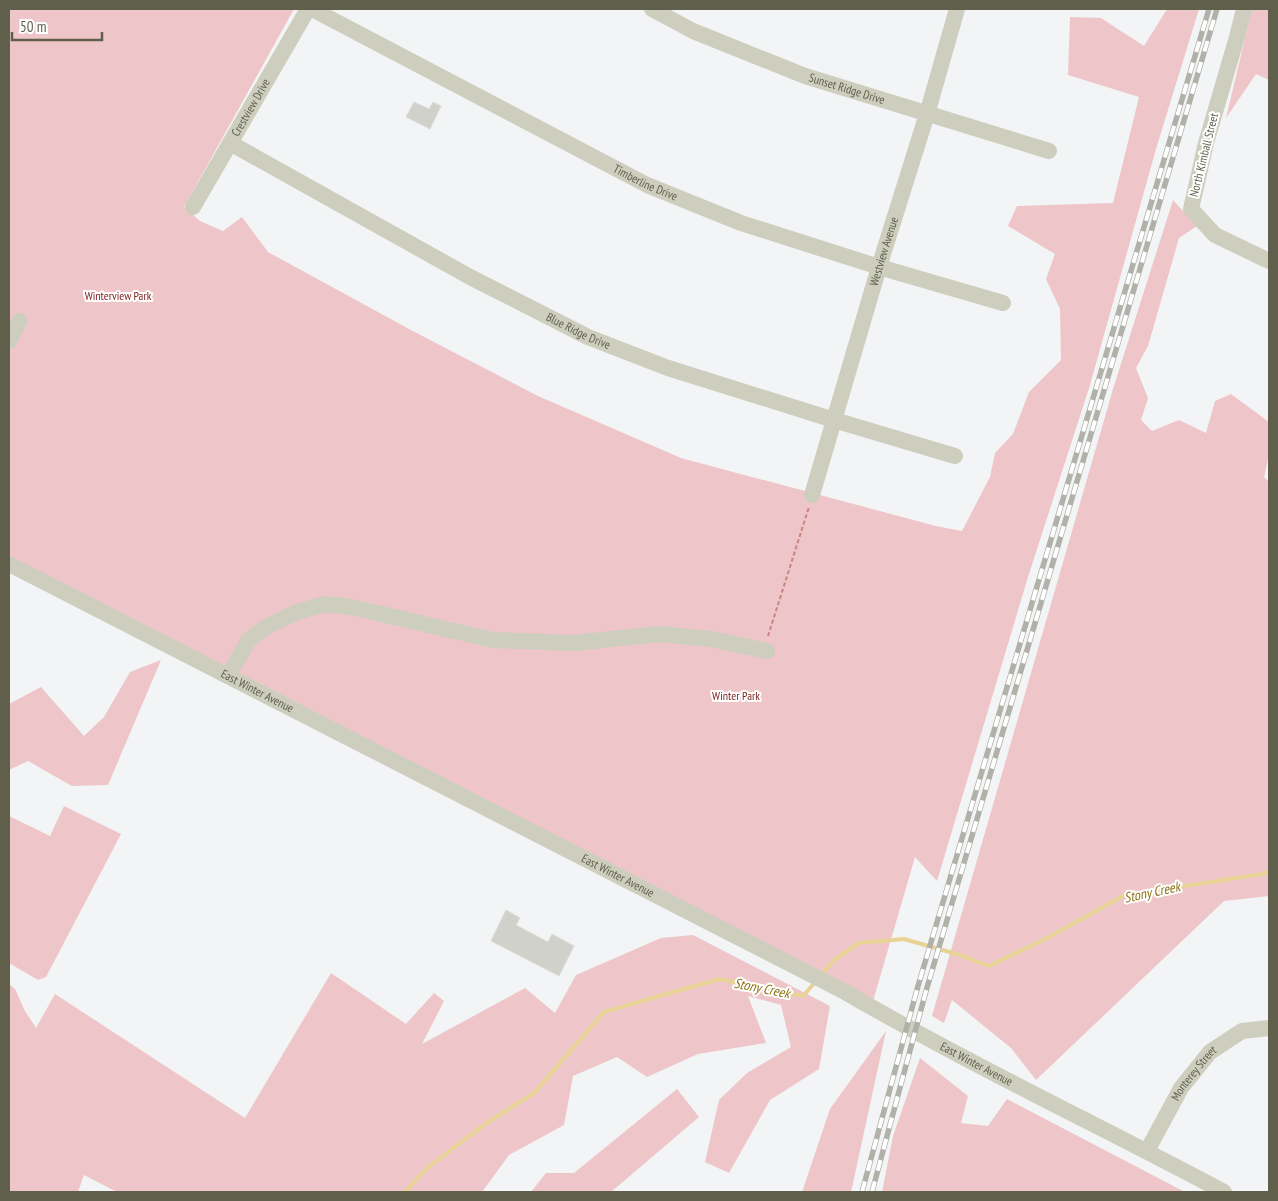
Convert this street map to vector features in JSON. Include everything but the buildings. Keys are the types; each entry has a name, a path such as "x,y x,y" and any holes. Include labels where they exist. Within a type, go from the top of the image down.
{"street":[{"name":"Crestview Drive","path":"193,207 310,9"},
{"name":"Timberline Drive","path":"310,9 647,186 741,223 879,267 1003,303"},
{"name":"Sunset Ridge Drive","path":"652,9 692,31 805,76 1049,151"},
{"name":"Westview Avenue","path":"812,495 957,9"},
{"name":"North Kimball Street","path":"1244,9 1206,143 1191,209 1215,235 1269,261"},
{"name":"Blue Ridge Drive","path":"230,143 470,277 588,337 668,368 955,456"},
{"path":"9,341 19,321"},
{"name":"East Winter Avenue","path":"9,564 845,992 905,1027 1224,1192"},
{"path":"228,676 248,641 259,632 297,612 324,604 351,607 493,640 574,643 659,634 711,640 768,651"},
{"name":"Monterey Street","path":"1147,1151 1181,1088 1210,1052 1242,1031 1269,1028"}],"path":[{"path":"768,651 766,643 812,495"}],"green space":[{"name":"Winter Park","path":"9,9 294,9 184,207 200,221 223,231 242,217 268,252 409,329 538,396 681,458 936,526 962,531 990,477 995,453 1013,434 1029,392 1061,360 1060,309 1046,279 1055,254 1008,226 1017,206 1113,203 1139,97 1068,75 1070,17 1101,18 1144,46 1167,9 1199,9 1156,149 1090,385 1028,577 937,881 915,857 871,1008 9,564"},
{"path":"1252,9 1269,9 1269,80 1256,74 1226,118"},
{"path":"1173,200 1197,226 1179,238 1148,346 1136,368 1148,398 1141,420 1152,431 1179,420 1206,433 1215,401 1231,394 1269,422 1269,455 1264,477 1269,482 1269,896 1224,901 1036,1080 1011,1048 952,1000 944,1023 932,1016 1113,389"},
{"path":"161,660 108,785 72,786 28,761 9,770 9,704 41,687 84,736 104,717 130,672"},
{"path":"64,806 121,834 46,977 38,980 9,963 9,816 50,836"},
{"path":"693,935 830,1006 819,1069 770,1100 729,1173 705,1162 719,1100 747,1073 791,1047 781,1005 748,996 766,1043 698,1054 647,1077 617,1057 573,1076 564,1125 509,1155 482,1192 117,1192 84,1175 78,1192 9,1192 9,984 15,989 25,1011 36,1028 55,994 245,1118 331,973 406,1024 434,993 444,1001 422,1044 525,988 555,1013 576,975 661,938"},
{"path":"886,1031 851,1192 802,1192 830,1109"},
{"path":"920,1058 968,1096 961,1123 988,1126 1007,1099 1185,1192 882,1192 893,1136"},
{"path":"677,1089 699,1117 611,1192 531,1192 546,1173 574,1173"}],"waterway":[{"name":"Stony Creek","path":"822,974 834,960 859,943 904,939 960,955 989,966 1047,938 1125,895 1263,874 1269,871"},
{"name":"Stony Creek","path":"405,1192 427,1168 485,1124 534,1093 604,1012 719,979 803,996 816,981"}],"railway":[{"path":"862,1192 918,986 1209,9"},
{"path":"872,1192 926,991 1217,9"}],"park label":[{"name":"Winterview Park","path":"118,296"}]}
